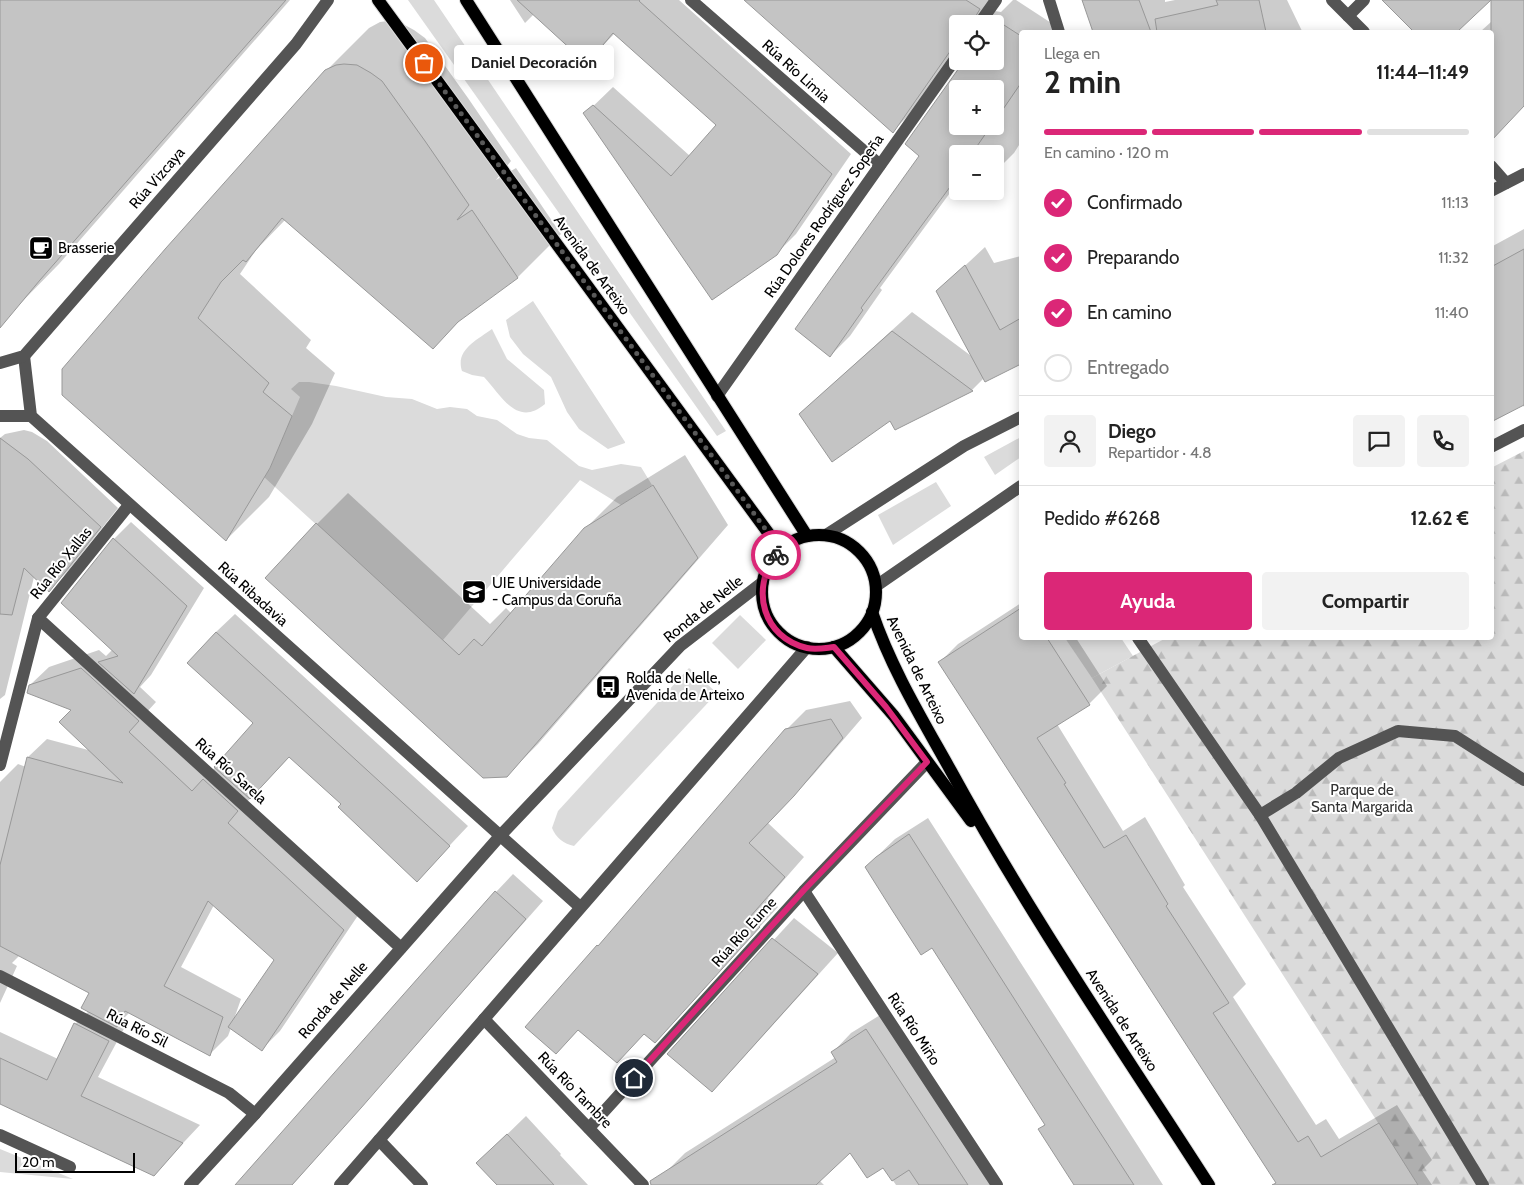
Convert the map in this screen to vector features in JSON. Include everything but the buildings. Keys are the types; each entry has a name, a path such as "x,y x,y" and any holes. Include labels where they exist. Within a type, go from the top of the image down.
{"main road":[{"name":"Avenida de Arteixo","path":"378,0 780,549"},
{"path":"466,0 807,536"},
{"path":"826,535 845,540 860,552 871,568 876,586 876,599 872,612 863,627 850,639 834,647 807,648 790,641 777,631 767,616 762,600 763,582 768,564 780,549 792,541 807,536 826,535"},
{"name":"Avenida de Arteixo","path":"872,612 882,642 907,692 1008,872 1209,1185"},
{"name":"Avenida de Arteixo","path":"834,647 890,711 1008,872"}],"street":[{"name":"Rúa Vizcaya","path":"24,356 296,44 328,0"},
{"name":"Rúa Río Limia","path":"692,0 880,165"},
{"path":"985,15 996,0"},
{"path":"1049,0 1058,30"},
{"path":"1332,0 1362,30"},
{"path":"1348,16 1364,0"},
{"name":"Rúa Dolores Rodríguez Sopeña","path":"717,396 949,68"},
{"path":"1494,169 1506,183"},
{"path":"1494,189 1524,174"},
{"path":"0,363 24,356 31,416 0,416"},
{"name":"Rúa Ribadavia","path":"31,416 500,836"},
{"path":"826,535 964,446 1019,418"},
{"path":"1494,445 1524,430"},
{"path":"876,586 1019,487"},
{"name":"Rúa Río Xallas","path":"0,765 38,618 129,505"},
{"name":"Ronda de Nelle","path":"190,1185 500,836 680,646 763,582"},
{"name":"Rúa Río Sarela","path":"38,618 401,948"},
{"path":"1139,640 1260,815 1483,1185"},
{"path":"340,1185 807,648"},
{"path":"1260,815 1296,792 1339,758 1398,731 1455,736 1524,780"},
{"name":"Rúa Río Eume","path":"589,1128 804,890 927,762"},
{"path":"500,836 580,907"},
{"name":"Rúa Río Miño","path":"804,890 997,1185"},
{"name":"Rúa Río Sil","path":"0,976 229,1094 255,1114"},
{"name":"Rúa Río Tambre","path":"484,1019 643,1185"},
{"path":"0,1135 70,1167"},
{"path":"379,1140 422,1185"},
{"path":"198,1185 206,1168"}],"green space":[{"path":"408,0 434,0 726,431 717,436"},
{"path":"533,301 625,443 608,449 579,429 567,412 551,377 523,354 510,337 506,320"},
{"path":"492,329 507,359 544,390 545,404 535,410 518,411 503,400 484,377 462,371 461,364 464,351"},
{"path":"299,382 336,386 386,397 412,399 437,409 450,407 467,409 477,416 497,420 517,434 529,438 547,440 579,466 592,470 621,464 641,467 652,485 621,505 580,480 443,640 264,477 270,468 300,397 291,389"},
{"path":"1019,438 1019,458 995,475 984,457"},
{"name":"Parque de Santa Margarida","path":"1524,451 1524,1185 1418,1185 1092,678 1162,640 1494,640 1494,466"},
{"path":"936,482 951,506 893,545 878,515"},
{"path":"740,615 766,640 738,669 712,643"},
{"path":"1066,640 1122,640 1133,656 1092,678"},
{"path":"689,668 717,693 574,846 561,840 552,828 558,811"},
{"path":"0,1149 73,1179 0,1172"}],"way so far":[{"path":"424,63 780,549 776,555"}],"place":[{"name":"Daniel Decoración","path":"424,63"},
{"name":"Brasserie","path":"41,248"},
{"name":"UIE Universidade - Campus da Coruña","path":"474,592"},
{"name":"Rolda de Nelle, Avenida de Arteixo","path":"608,687"}],"route":[{"path":"634,1078 804,890 927,762 894,716 834,647 807,648 790,641 777,631 767,616 762,600 763,582 768,564 776,555"}]}
